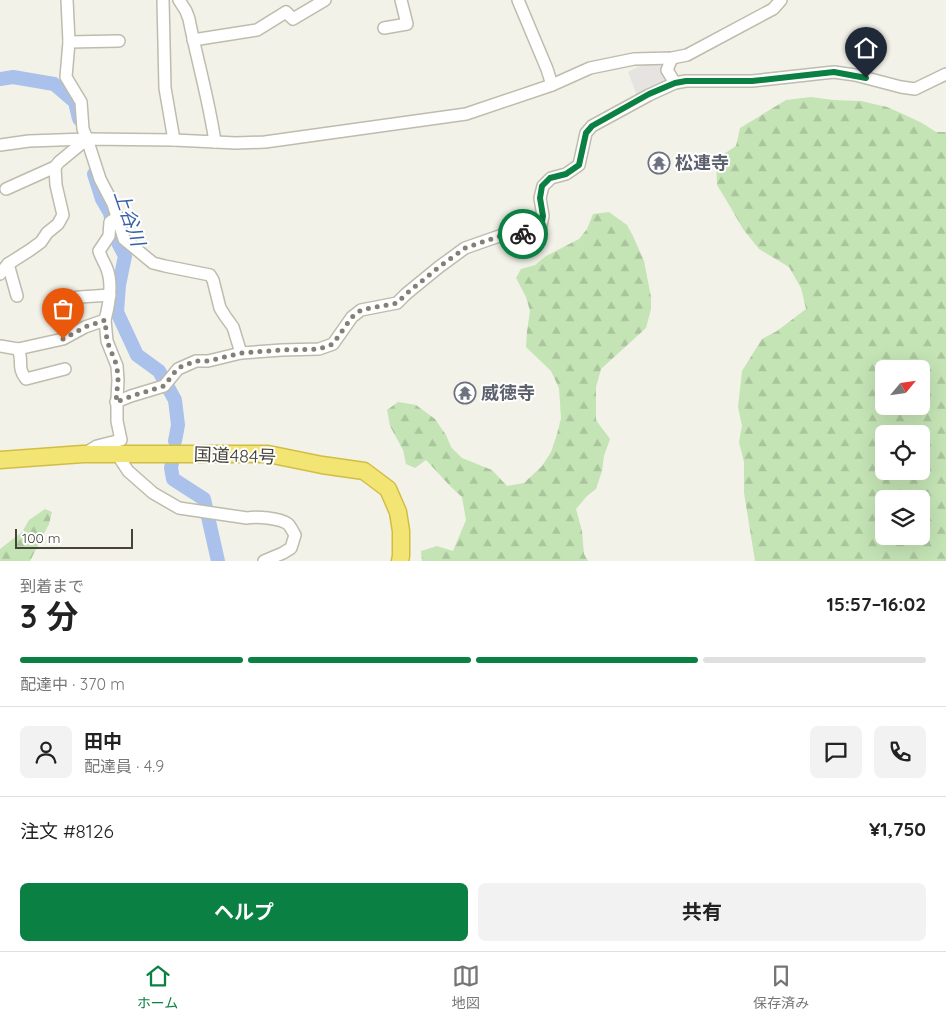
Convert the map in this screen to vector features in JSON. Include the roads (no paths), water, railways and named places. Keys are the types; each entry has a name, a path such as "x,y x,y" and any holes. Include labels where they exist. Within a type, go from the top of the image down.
{"highway":[{"name":"国道484号","path":"0,460 82,454 268,454 364,471 388,489 398,512 402,556 400,561"}],"street":[{"path":"68,0 69,42 66,77 81,102 82,129 100,179 118,217 124,239 153,263 210,275 220,308 233,327 241,353"},
{"path":"162,0 164,88 174,140"},
{"path":"179,0 186,11 211,116 215,142"},
{"path":"193,40 257,30 286,12 293,19 325,0"},
{"path":"384,28 407,24 401,0"},
{"path":"518,0 552,85"},
{"path":"0,145 29,140 87,139 265,142 466,114 552,85 590,68 634,59 672,58 687,55 773,9 781,0"},
{"path":"69,42 119,41"},
{"path":"672,58 667,70 675,83"},
{"path":"116,402 164,386 178,368 196,361 208,361 241,353 319,349 333,344 352,317 361,310 397,303 439,267 465,248 506,234 528,234 534,231 541,226 543,216 540,198 542,186 550,178 566,174 579,165 586,133 592,126 649,94 675,83 686,81 752,81 834,72 855,75 901,87 915,88 946,74"},
{"path":"6,189 55,167 87,139"},
{"path":"17,296 4,267 41,242 47,233 58,224 63,215 56,186 55,167"},
{"path":"82,454 98,446 121,440 117,421 117,366 107,341 105,320 110,295 110,280 108,270 99,252 109,236 110,222 118,217"},
{"path":"60,300 110,295"},
{"path":"0,346 18,349 63,339 85,327 105,320"},
{"path":"18,349 21,356 20,369 26,379 65,369"},
{"path":"117,454 128,471 153,492 179,508 247,518 276,519 288,524 295,535 291,548 283,554 264,561"}],"waterway":[{"name":"上谷川","path":"0,79 13,77 54,84 75,102 79,119"},
{"name":"上谷川","path":"94,174 102,199 110,213 115,237 125,256 119,285 117,312 137,355 159,371 175,400 178,425 175,441"},
{"name":"上谷川","path":"173,458 171,468 173,479 204,499 218,561"}],"place":[{"name":"松連寺","path":"659,163"},
{"name":"威徳寺","path":"465,393"}]}
